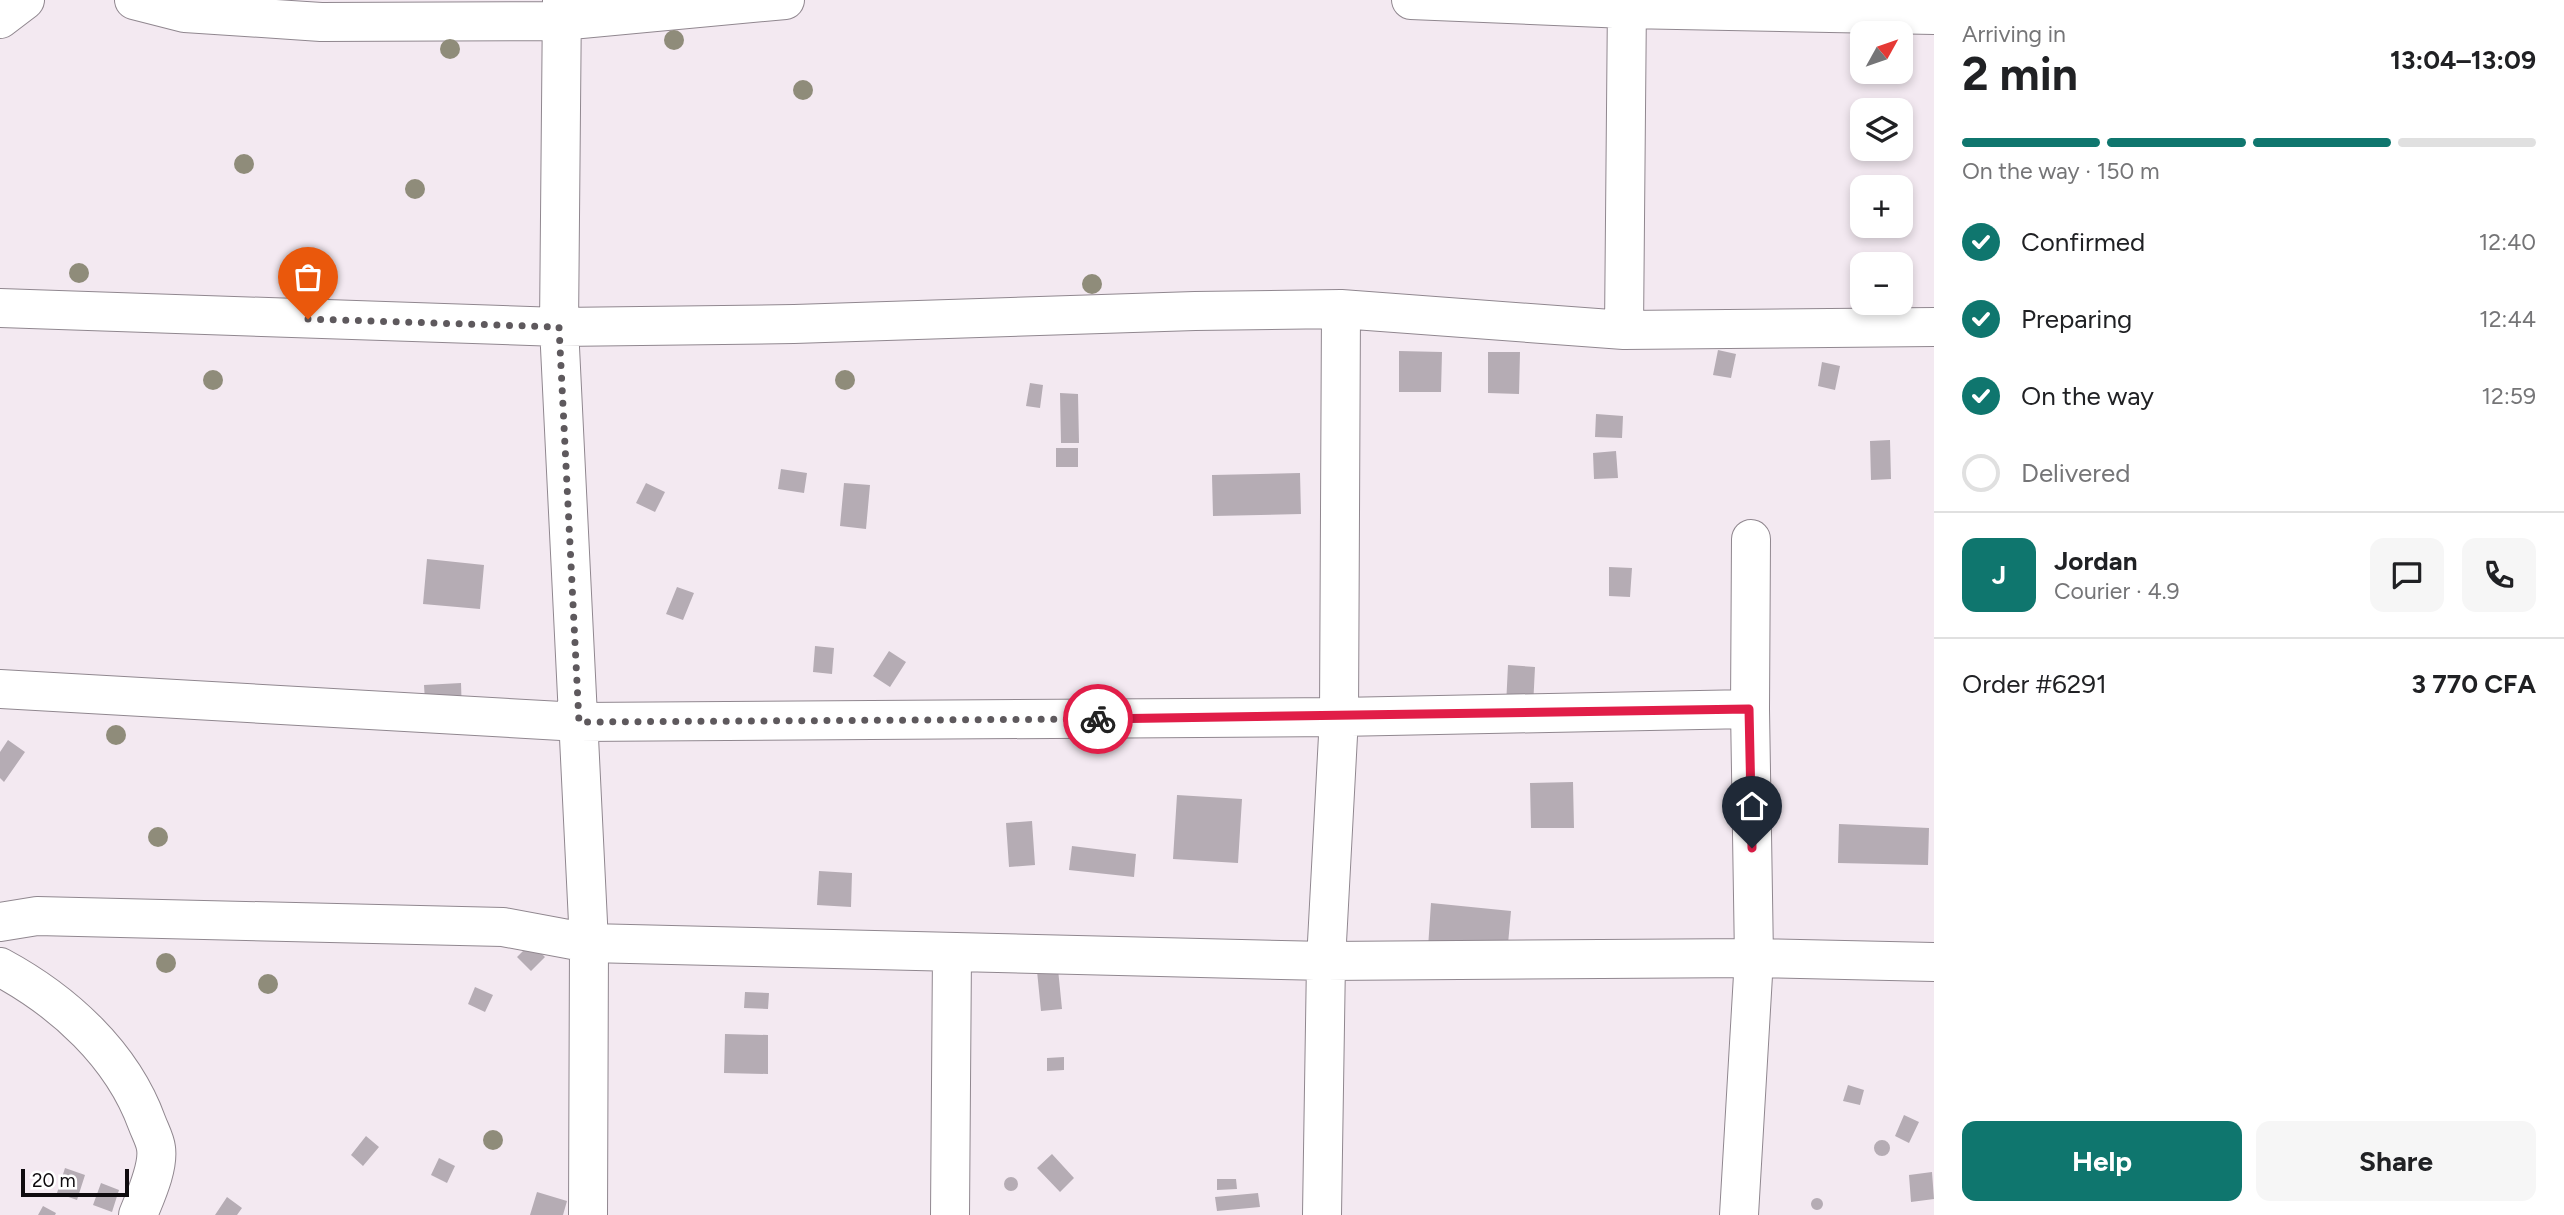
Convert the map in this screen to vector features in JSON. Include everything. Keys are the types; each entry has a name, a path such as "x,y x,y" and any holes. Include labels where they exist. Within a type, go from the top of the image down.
{"street":[{"path":"0,19 25,0"},
{"path":"134,0 185,13 321,22 785,0"},
{"path":"1411,0 1627,4 1934,15"},
{"path":"1625,330 1627,4"},
{"path":"561,10 559,327 589,943 588,1215"},
{"path":"0,308 559,327 1341,309 1625,330 1934,327"},
{"path":"1322,1215 1326,961 1339,717 1341,309"},
{"path":"1739,1215 1754,958 1749,709 1751,539"},
{"path":"0,688 579,722 1339,717 1749,709"},
{"path":"0,922 37,916 503,927 589,943 1326,961 1754,958 1934,962"},
{"path":"950,1215 952,952"},
{"path":"0,967 51,998 105,1050 139,1102 156,1149 152,1177 138,1215"}],"building":[{"path":"1718,350 1736,354 1731,378 1713,375"},
{"path":"1399,351 1442,352 1441,392 1399,392"},
{"path":"1488,352 1520,352 1519,394 1488,393"},
{"path":"1822,362 1840,366 1835,390 1818,386"},
{"path":"1030,383 1043,385 1040,408 1026,406"},
{"path":"1060,393 1078,394 1079,443 1061,443"},
{"path":"1596,414 1623,416 1622,438 1595,437"},
{"path":"1890,440 1891,479 1871,480 1870,441"},
{"path":"1056,448 1078,448 1078,467 1056,467"},
{"path":"1616,451 1618,478 1594,479 1593,453"},
{"path":"781,469 807,473 804,493 778,489"},
{"path":"1300,473 1301,514 1213,516 1212,475"},
{"path":"646,483 665,492 655,512 636,503"},
{"path":"844,483 870,485 866,529 840,526"},
{"path":"427,559 484,565 480,609 423,604"},
{"path":"1609,567 1632,568 1630,597 1609,596"},
{"path":"677,587 694,593 683,620 666,614"},
{"path":"815,646 834,648 832,674 813,672"},
{"path":"889,651 906,662 890,687 873,676"},
{"path":"1508,665 1535,667 1533,707 1506,706"},
{"path":"461,683 462,715 426,717 424,685"},
{"path":"8,740 25,752 4,782 0,778 0,752"},
{"path":"1573,782 1574,828 1531,828 1530,783"},
{"path":"1177,795 1242,799 1238,863 1173,859"},
{"path":"1032,821 1035,865 1009,867 1006,823"},
{"path":"1839,824 1929,828 1928,865 1838,863"},
{"path":"1072,846 1136,854 1134,877 1069,870"},
{"path":"819,871 852,873 851,907 817,905"},
{"path":"1431,903 1511,911 1507,955 1428,948"},
{"path":"531,943 545,957 531,971 517,957"},
{"path":"1058,969 1062,1009 1041,1011 1037,971"},
{"path":"475,987 493,995 485,1012 468,1004"},
{"path":"745,992 769,993 768,1009 744,1008"},
{"path":"725,1034 768,1035 768,1074 724,1073"},
{"path":"1064,1057 1064,1070 1047,1071 1047,1058"},
{"path":"1848,1085 1864,1090 1860,1105 1843,1101"},
{"path":"1904,1115 1919,1122 1909,1143 1895,1136"},
{"path":"366,1136 379,1147 363,1166 351,1155"},
{"path":"1882,1140 1888,1142 1888,1154 1882,1156 1876,1154 1874,1148 1876,1142"},
{"path":"1052,1154 1074,1178 1060,1192 1037,1168"},
{"path":"439,1158 455,1166 447,1183 431,1175"},
{"path":"65,1168 85,1175 77,1200 57,1193"},
{"path":"1932,1172 1934,1199 1911,1202 1909,1175"},
{"path":"1008,1177 1014,1177 1018,1184 1014,1191 1008,1191 1004,1187 1004,1181"},
{"path":"1217,1179 1236,1179 1237,1189 1217,1190"},
{"path":"101,1183 119,1190 112,1212 93,1205"},
{"path":"537,1192 567,1201 563,1215 530,1215"},
{"path":"1258,1193 1260,1207 1217,1211 1215,1197"},
{"path":"227,1197 242,1208 237,1215 215,1215"},
{"path":"1812,1199 1822,1199 1822,1209 1812,1209"},
{"path":"43,1206 56,1213 55,1215 38,1215"}],"way so far":[{"path":"308,319 559,327 579,722 1098,719"}],"route":[{"path":"1098,719 1749,709 1752,848"}]}
